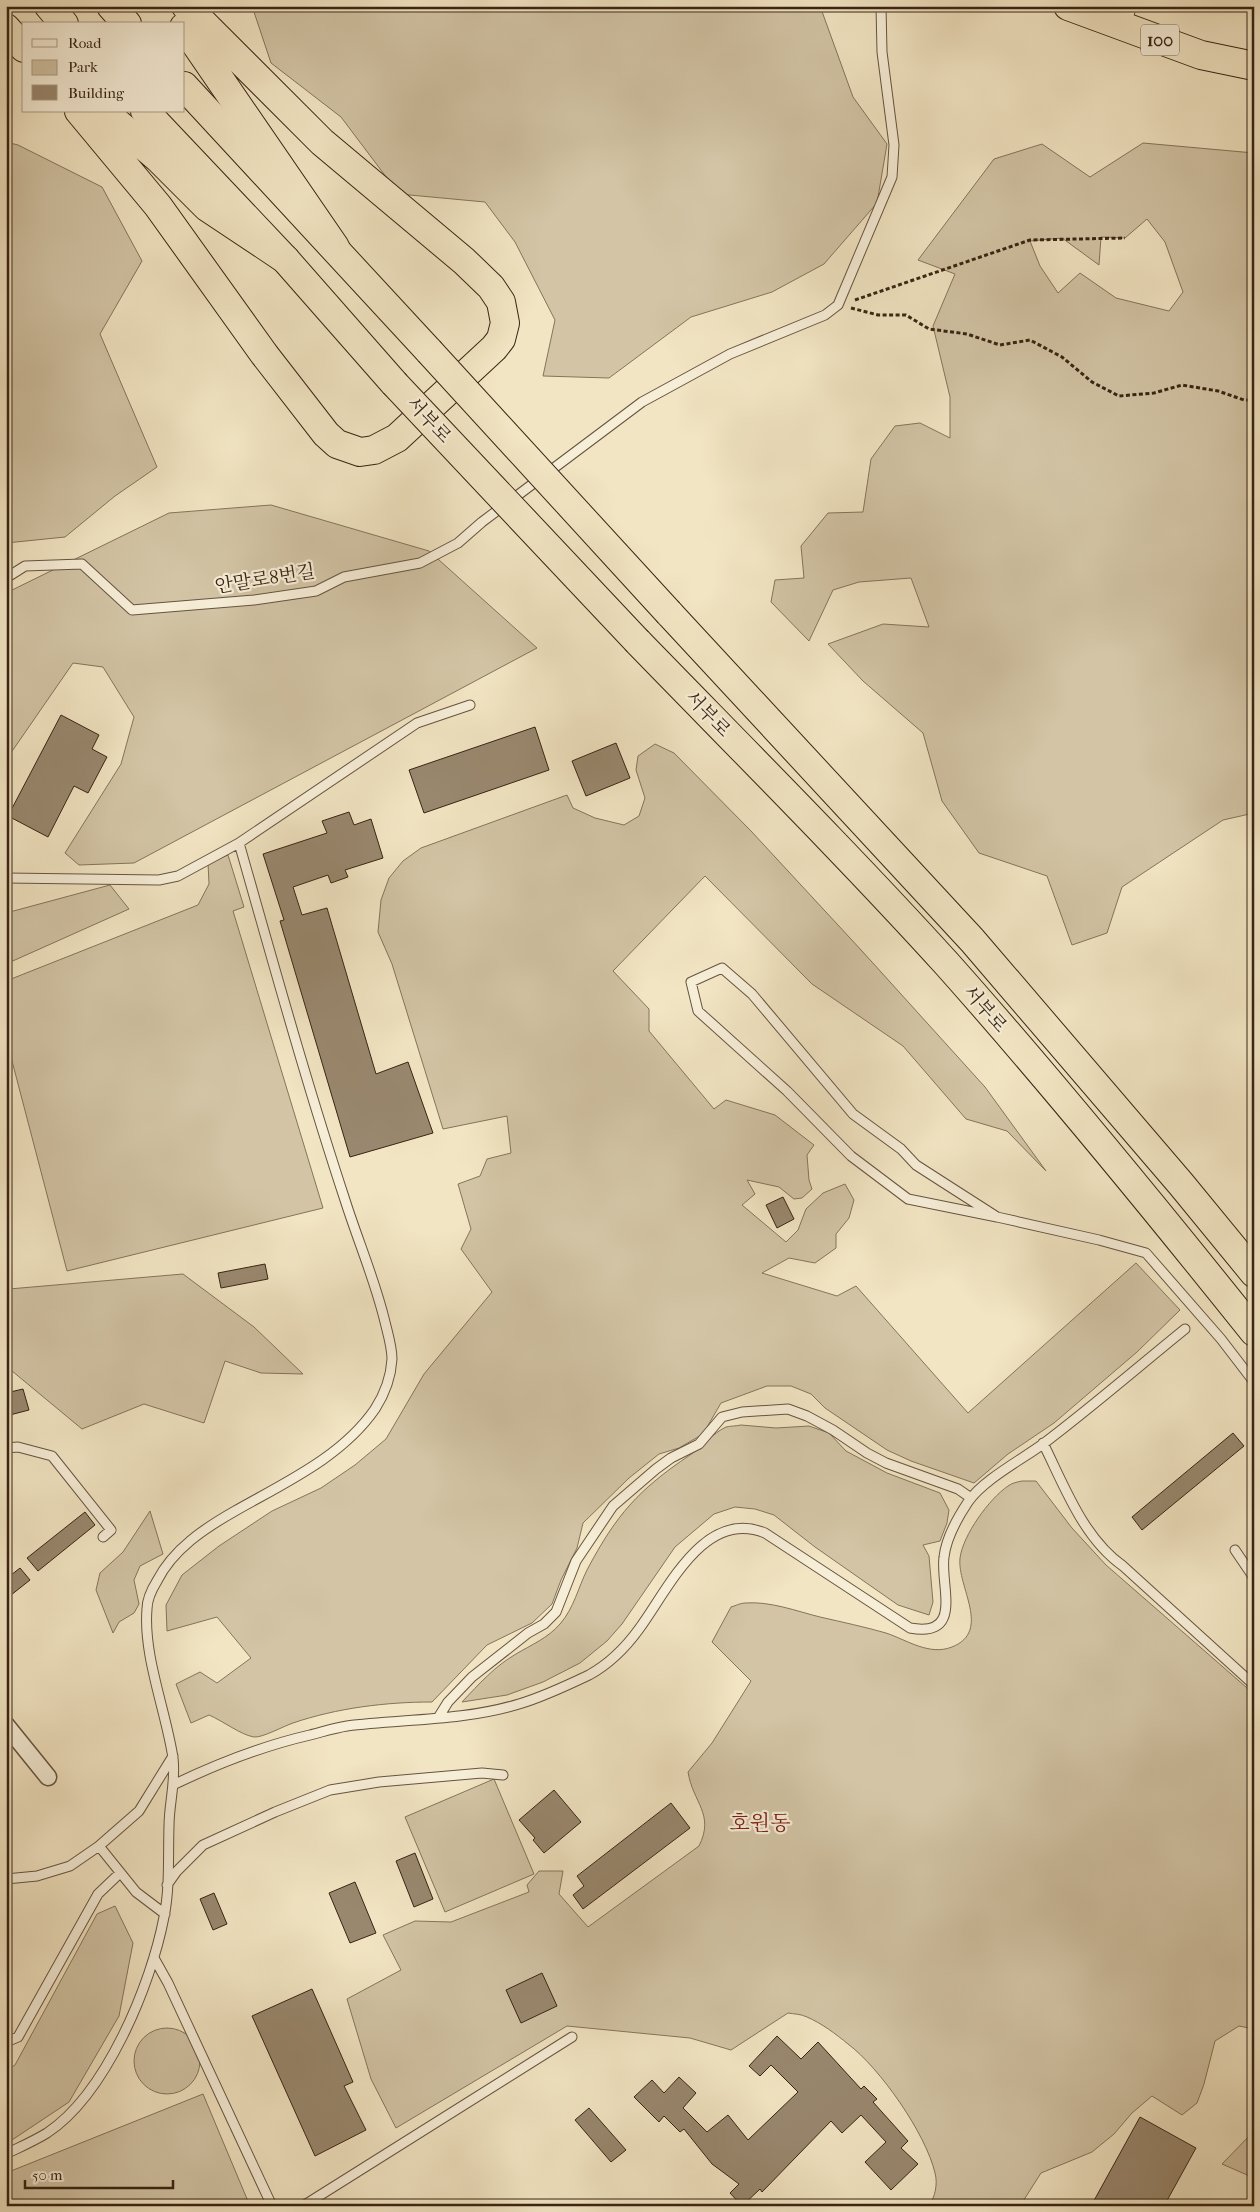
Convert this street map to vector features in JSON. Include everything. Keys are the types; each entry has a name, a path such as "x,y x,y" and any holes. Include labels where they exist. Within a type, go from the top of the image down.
{"highway":[{"path":"48,6 62,22"},
{"path":"110,6 125,22"},
{"path":"169,6 181,22"},
{"path":"80,112 158,206 264,354 316,422 337,444 360,452 374,450 386,445 397,438 482,361 501,338 505,323 501,302 491,286 464,261 322,142 186,6"},
{"name":"100","path":"1068,6 1128,17 1201,55 1254,66"},
{"path":"6,28 22,41"},
{"path":"6,28 22,46"},
{"path":"185,28 335,248"},
{"name":"서부로","path":"185,87 972,940 1169,1169 1254,1273"},
{"path":"105,112 158,158 207,207 285,258"},
{"name":"서부로","path":"146,112 285,258 394,383 638,642 863,874 948,965 1158,1212 1254,1332"}],"street":[{"path":"6,1724 48,1777"}],"lane":[{"path":"838,305 892,177 894,145 882,52 881,6"},
{"name":"안말로8번길","path":"6,578 25,566 82,564 132,610 254,600 316,591 344,577 420,563 458,543 482,522 642,402 730,354 824,315 838,305"},
{"path":"6,878 159,880 184,873 239,843 417,723 470,705"},
{"path":"6,2154 48,2132 70,2113 90,2088 112,2055 138,2005 154,1958 165,1914 169,1810 175,1784 173,1756 148,1641 147,1606 157,1579 191,1539 212,1523 324,1460 358,1431 382,1397 389,1377 392,1360 377,1290 346,1202 300,1058 239,843"},
{"path":"997,1217 916,1165 900,1149 853,1114 752,994 722,968 691,982 698,1011 787,1091 851,1156 908,1200 997,1217 1099,1240 1146,1253 1221,1339 1254,1382"},
{"path":"175,1784 222,1762 304,1736 345,1726 486,1712 518,1704 566,1686 597,1670 620,1652 638,1630 687,1560 714,1536 728,1530 752,1527 765,1533 910,1628 921,1630 938,1624 944,1617 946,1606 943,1558 948,1543 972,1498 996,1476 1044,1443 1185,1329"},
{"path":"438,1718 448,1702 472,1677 528,1633 544,1624 556,1612 576,1561 613,1506 671,1458 698,1444 722,1417 765,1409 788,1410 807,1416 886,1463 958,1490 972,1498"},
{"path":"1044,1443 1089,1530 1110,1557 1123,1566 1254,1685"},
{"path":"6,1448 18,1447 52,1456 111,1530 103,1537"},
{"path":"1235,1550 1254,1578"},
{"path":"6,1878 37,1876 70,1866 99,1846 139,1811 173,1756"},
{"path":"167,1885 177,1870 203,1845 318,1794 379,1782 482,1773 504,1775"},
{"path":"99,1846 136,1892 165,1914"},
{"path":"6,2042 18,2037 98,1894 120,1873"},
{"path":"154,1958 168,1983 272,2206"},
{"path":"303,2206 572,2037"}],"path":[{"path":"838,305 1030,240 1125,238"},
{"path":"838,305 878,315 906,316 929,329 966,334 1000,345 1030,340 1062,357 1092,382 1119,396 1154,393 1182,385 1218,391 1244,400 1254,400"}],"green space":[{"path":"252,6 820,6 853,97 887,144 877,203 824,264 772,292 691,317 609,378 543,376 555,320 515,242 485,202 399,194 341,117 271,63"},
{"path":"6,142 18,145 102,187 142,261 100,334 157,467 115,496 65,537 6,543"},
{"path":"1143,143 1254,153 1254,813 1223,820 1122,887 1107,933 1072,945 1047,876 979,853 942,801 923,733 863,681 828,644 883,624 929,627 911,578 859,582 833,590 809,641 771,602 775,580 804,578 801,546 828,513 863,512 871,459 895,426 920,423 950,438 950,397 933,326 955,274 918,260 994,159 1042,144 1090,177","holes":["1147,219 1165,242 1183,292 1169,311 1116,298 1080,273 1058,293 1040,266 1030,241 1062,238 1099,265 1101,237 1125,238"]},
{"path":"271,505 429,551 537,648 134,863 79,865 65,853 121,764 134,717 103,667 73,663 6,760 6,593 169,513"},
{"path":"655,744 674,753 751,831 862,951 985,1087 1046,1171 1007,1131 966,1119 903,1046 812,984 705,876 613,971 649,1009 649,1031 714,1109 726,1100 775,1115 814,1145 807,1155 809,1180 812,1189 802,1198 794,1199 779,1187 747,1180 755,1194 742,1205 786,1242 798,1230 806,1209 823,1193 845,1184 854,1200 849,1218 836,1234 836,1248 815,1263 789,1258 762,1273 837,1296 856,1286 968,1413 1136,1263 1180,1310 1137,1352 1054,1423 1008,1454 974,1483 911,1461 887,1450 825,1408 811,1394 791,1386 767,1386 721,1403 703,1434 679,1448 659,1454 629,1478 583,1523 577,1548 561,1580 552,1604 532,1623 487,1645 432,1702 397,1703 327,1713 293,1723 258,1737 243,1734 209,1715 191,1723 176,1684 200,1672 217,1683 251,1658 217,1617 167,1631 166,1605 182,1575 219,1546 272,1511 321,1488 355,1465 386,1439 424,1374 492,1292 461,1249 471,1229 458,1184 480,1176 487,1159 511,1153 507,1116 443,1129 392,964 378,932 381,900 389,878 403,861 421,848 567,795 573,808 595,818 624,825 639,816 645,798 636,770 638,756"},
{"path":"228,855 244,907 233,911 323,1208 67,1271 6,1038 6,981 198,905 209,884 208,863"},
{"path":"110,885 129,909 6,964 6,913"},
{"path":"183,1274 254,1327 303,1374 261,1373 225,1361 204,1423 144,1404 82,1429 6,1366 6,1275 9,1289"},
{"path":"741,1425 776,1428 809,1426 829,1433 846,1451 887,1473 940,1493 949,1510 947,1523 940,1541 923,1545 929,1556 933,1602 929,1615 898,1605 815,1547 774,1515 755,1509 735,1507 714,1514 675,1547 622,1624 607,1641 580,1663 543,1682 507,1695 462,1702 501,1664 545,1637 560,1624 569,1611 587,1570 608,1534 642,1492 712,1436 726,1427"},
{"path":"1022,1481 1036,1481 1072,1528 1106,1565 1254,1694 1254,2029 1239,2026 1215,2041 1197,2103 1182,2115 1152,2096 1132,2113 1114,2134 1092,2152 1041,2173 1020,2206 929,2206 936,2186 935,2173 930,2157 912,2121 887,2085 861,2055 818,2022 805,2016 788,2013 731,2050 690,2038 567,2026 396,2128 371,2079 347,1999 401,1970 383,1935 415,1921 451,1922 529,1892 527,1885 539,1871 563,1871 559,1894 588,1927 699,1846 705,1825 704,1817 688,1772 712,1743 751,1681 712,1642 731,1607 745,1603 773,1605 886,1633 918,1646 935,1650 952,1647 964,1640 970,1630 970,1607 960,1569 960,1558 966,1539 985,1508 1010,1485"},
{"path":"150,1511 163,1554 140,1566 134,1580 139,1604 134,1613 119,1622 113,1633 96,1590 100,1573 123,1552"},
{"path":"494,1779 534,1874 445,1912 405,1817"},
{"path":"115,1906 133,1943 119,2016 69,2102 6,2144 6,2071 15,2065 97,1914"},
{"path":"167,2028 180,2031 190,2038 197,2048 200,2061 197,2074 190,2084 180,2091 167,2094 154,2091 144,2084 137,2074 134,2061 137,2048 144,2038 154,2031"},
{"path":"203,2094 250,2206 6,2206 6,2173"},
{"path":"1254,2131 1254,2178 1222,2164"}],"building":[{"path":"61,715 99,735 92,749 107,757 88,793 74,786 48,837 8,816"},
{"path":"535,727 549,770 424,813 409,770"},
{"path":"616,743 630,778 586,796 572,761"},
{"path":"349,812 354,825 371,819 383,858 345,870 348,877 331,883 328,875 293,887 302,915 327,908 376,1074 408,1062 433,1133 350,1157 280,921 284,920 263,854 327,833 322,821"},
{"path":"783,1197 794,1219 777,1228 766,1205"},
{"path":"265,1264 268,1279 221,1288 218,1273"},
{"path":"23,1389 29,1410 6,1416 6,1393"},
{"path":"1233,1433 1244,1446 1142,1530 1132,1517"},
{"path":"85,1512 95,1525 38,1571 27,1558"},
{"path":"20,1568 30,1580 6,1599 6,1579"},
{"path":"554,1790 581,1822 544,1853 533,1840 535,1838 519,1820"},
{"path":"671,1803 690,1828 583,1909 573,1895 584,1886 577,1876"},
{"path":"415,1853 433,1899 414,1907 396,1861"},
{"path":"355,1882 376,1933 350,1943 329,1893"},
{"path":"214,1893 227,1924 213,1930 200,1899"},
{"path":"542,1973 557,2006 521,2023 506,1990"},
{"path":"312,1989 353,2082 344,2086 366,2130 315,2156 252,2016"},
{"path":"777,2036 801,2059 818,2042 861,2089 864,2086 877,2099 873,2102 908,2141 901,2148 918,2164 891,2190 865,2162 886,2142 861,2115 842,2133 831,2121 762,2192 760,2189 742,2206 730,2193 739,2184 712,2164 684,2129 680,2132 664,2116 659,2122 634,2097 652,2080 664,2093 679,2077 696,2093 683,2108 707,2132 728,2115 748,2140 798,2092 771,2065 760,2076 749,2066"},
{"path":"589,2108 626,2150 611,2162 575,2120"},
{"path":"1140,2117 1196,2148 1164,2206 1091,2206"}],"district":[{"name":"호원동","path":"760,1823"}]}
